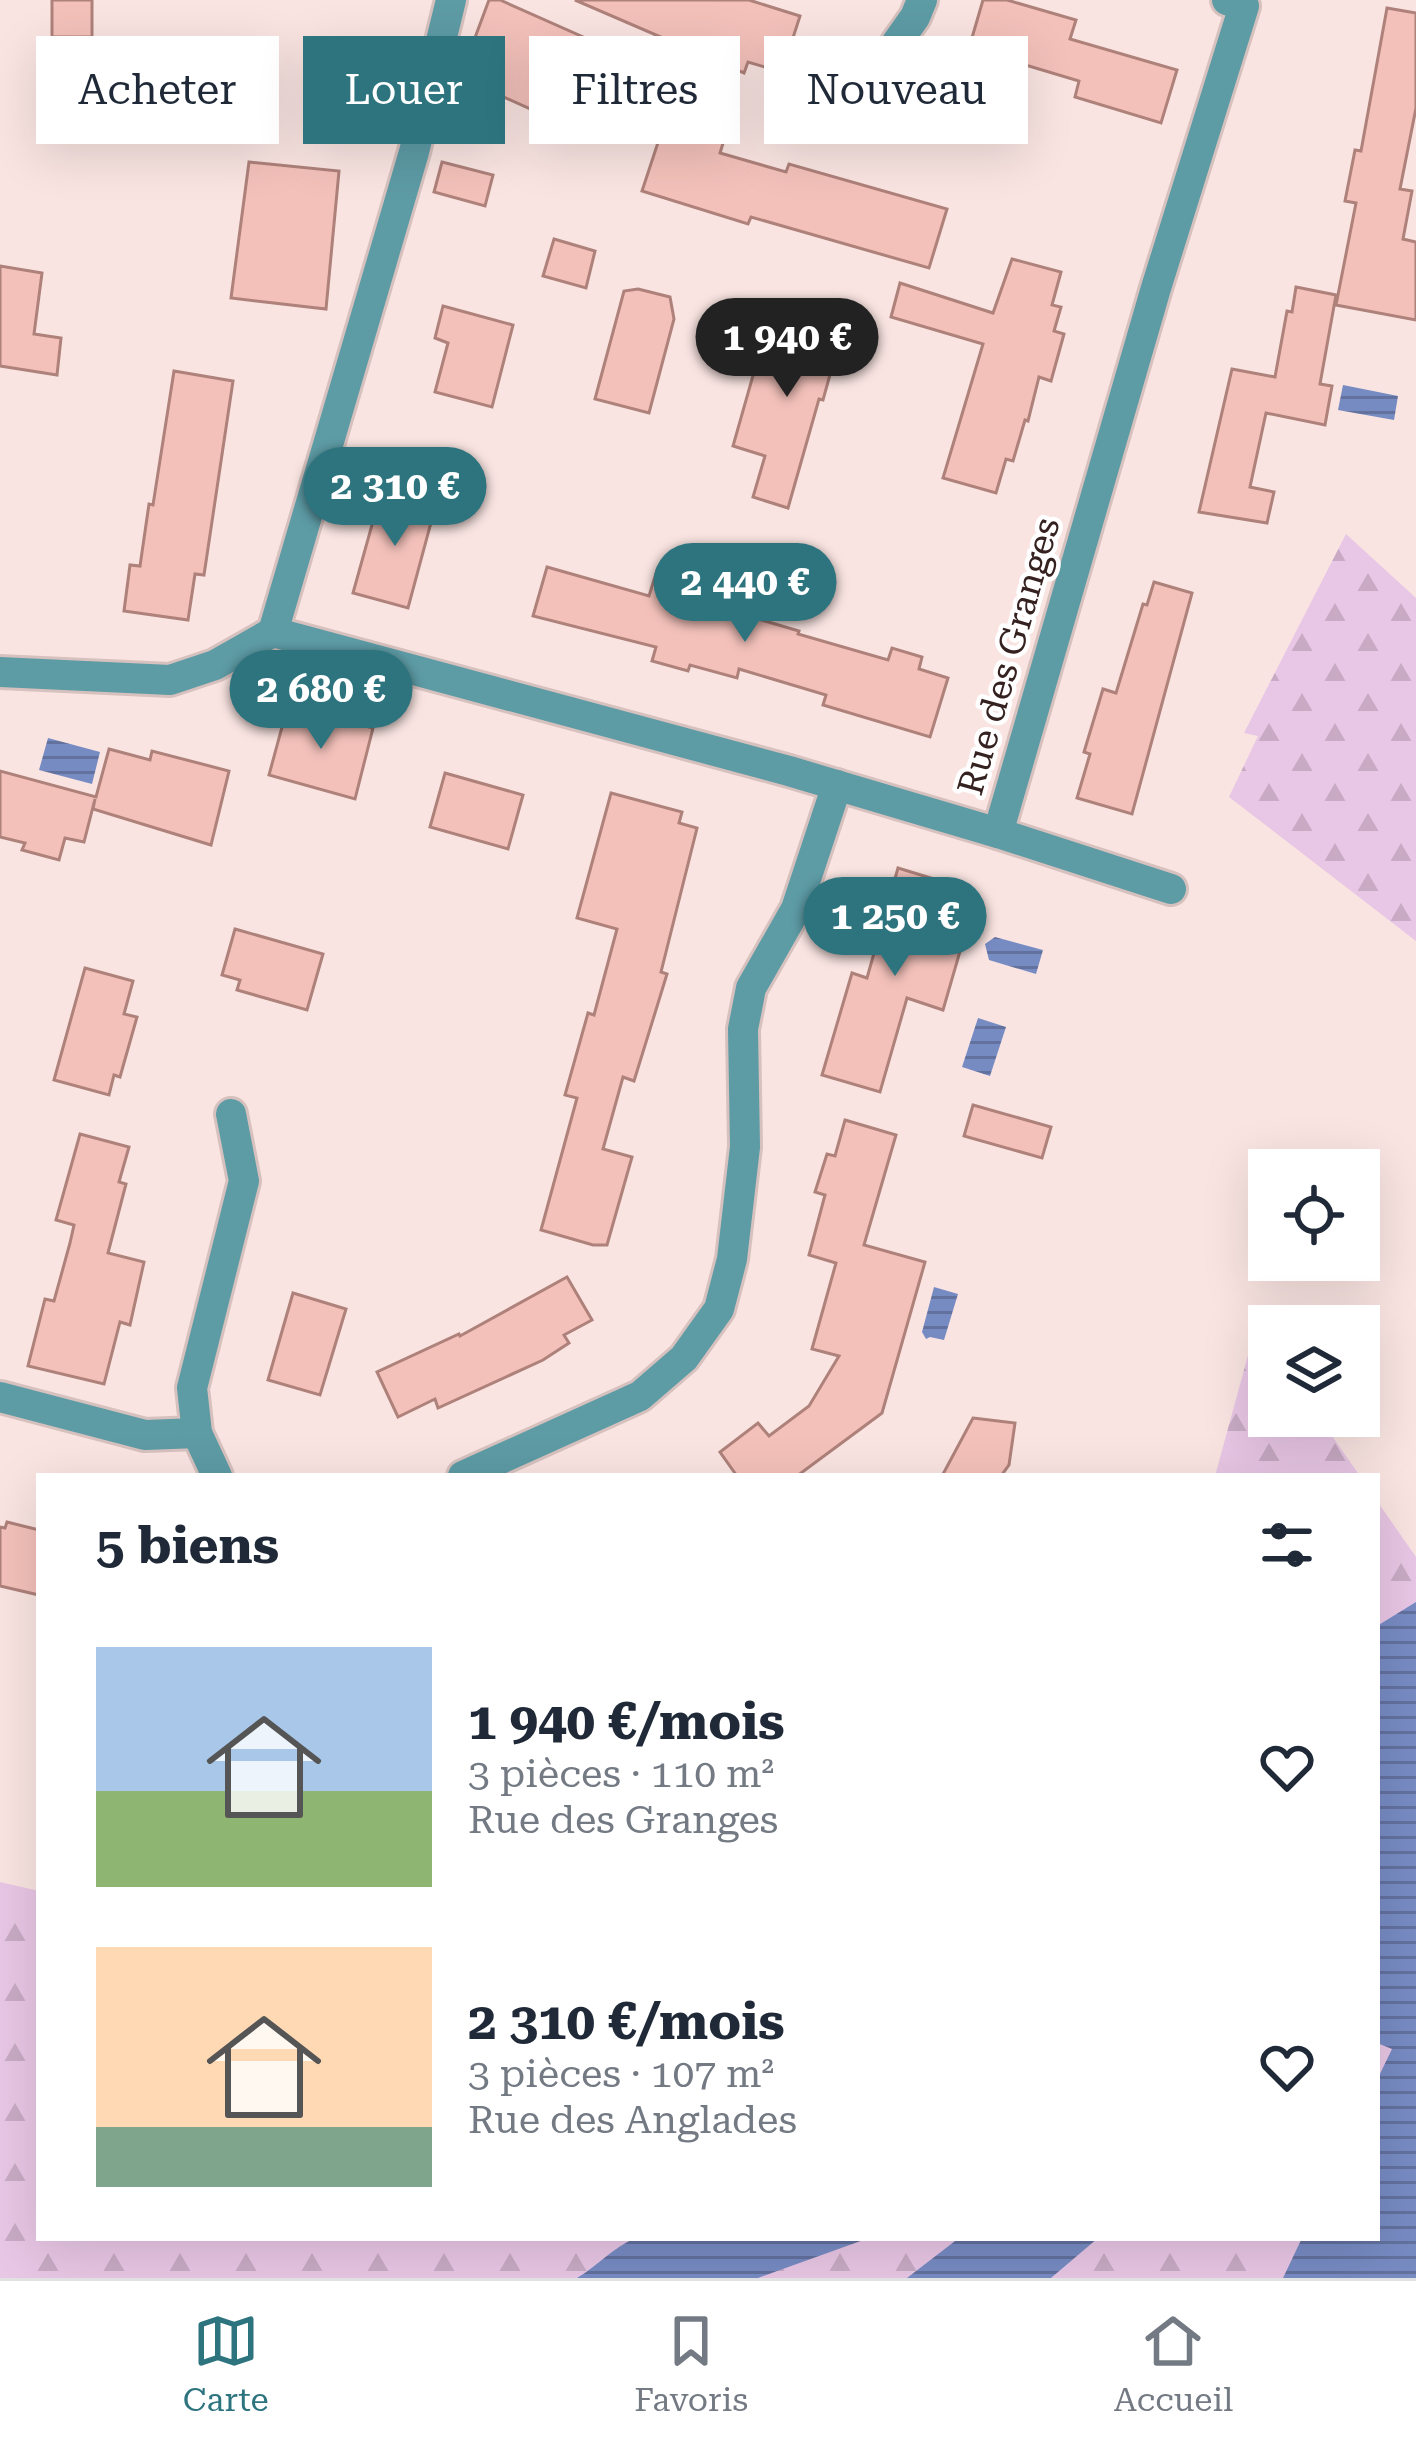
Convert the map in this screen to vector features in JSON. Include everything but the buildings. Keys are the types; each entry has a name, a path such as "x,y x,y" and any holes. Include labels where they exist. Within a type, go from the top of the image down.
{"street":[{"path":"0,672 170,680 215,664 273,632 413,152 452,0"},
{"path":"902,36 922,0"},
{"name":"Rue des Granges","path":"273,632 838,784 998,832 1244,6 1227,0"},
{"path":"470,1473 640,1396 684,1358 719,1309 732,1259 745,1147 743,1029 751,988 796,909 838,784"},
{"path":"998,832 1171,889"},
{"path":"216,1473 197,1433 192,1388 244,1181 231,1114"},
{"path":"0,1397 145,1435 197,1433"}],"green space":[{"path":"1346,534 1416,598 1416,941 1229,797 1258,736 1244,733"},
{"path":"1248,1355 1248,1437 1333,1437 1358,1473 1216,1473"},
{"path":"1380,1505 1416,1557 1416,2269 1409,2278 0,2278 0,1882 36,1890 36,2241 1380,2241"}],"water":[{"path":"1343,385 1398,396 1394,420 1338,410"},
{"path":"48,738 100,752 92,784 39,770"},
{"path":"995,937 1043,950 1036,974 989,960 985,944"},
{"path":"978,1018 1006,1027 990,1076 962,1067"},
{"path":"934,1287 958,1294 944,1340 926,1339 922,1332"},
{"path":"1416,1602 1416,2278 1283,2278 1301,2241 1380,2241 1380,2074 1392,2049 1380,2044 1380,1624"},
{"path":"630,2241 861,2241 758,2278 577,2278"},
{"path":"955,2241 1094,2241 1051,2278 907,2278"}]}
